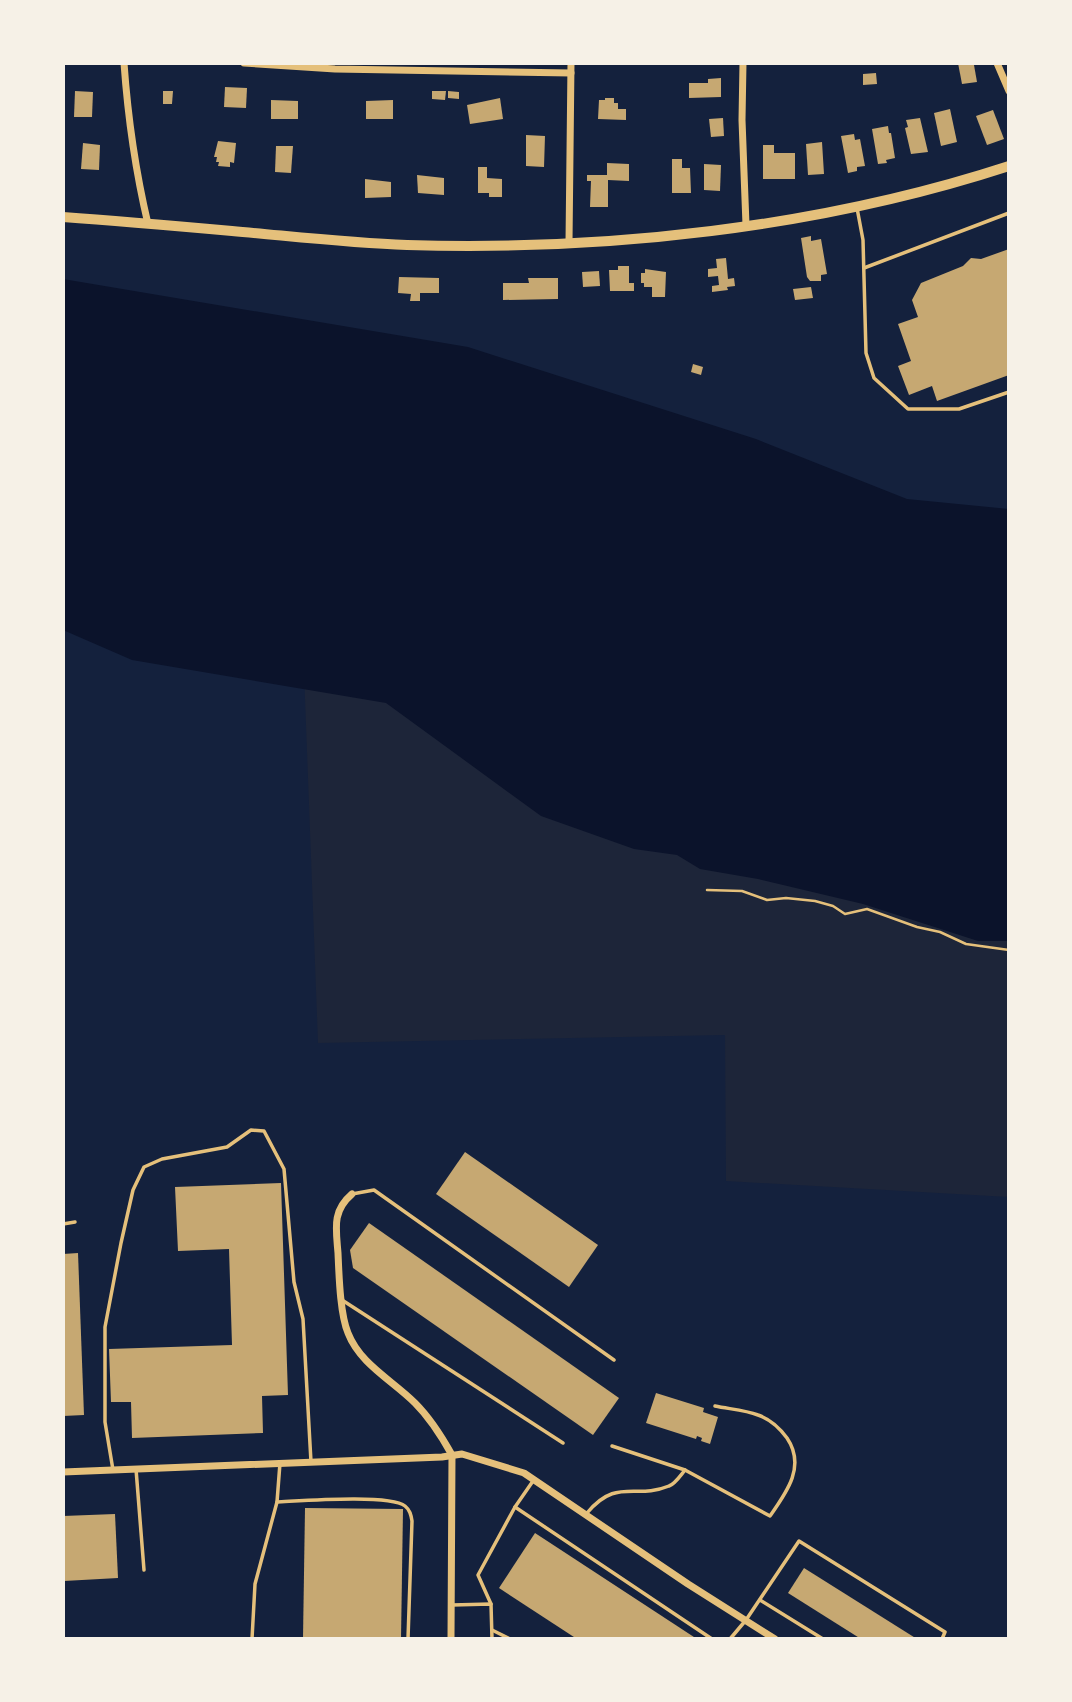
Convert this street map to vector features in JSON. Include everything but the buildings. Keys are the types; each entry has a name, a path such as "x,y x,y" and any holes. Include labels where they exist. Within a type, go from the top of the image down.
{"main road":[{"path":"63,217 314,240 407,245 569,242 746,225 857,206 1009,166"}],"street":[{"path":"124,63 135,168 148,224"},
{"path":"244,63 258,66 570,73"},
{"path":"569,242 571,63"},
{"path":"743,63 742,133 746,225"},
{"path":"997,63 1009,91"},
{"path":"352,1194 341,1203 336,1220 347,1331 356,1349 378,1372 415,1403 440,1433 452,1455 451,1639"},
{"path":"63,1472 462,1454 524,1472 688,1584 775,1639"}],"lane":[{"path":"857,206 863,240 866,354 874,378 908,409 959,409 1009,392"},
{"path":"864,268 1009,213"},
{"path":"113,1470 105,1422 105,1327 134,1190 144,1167 162,1159 227,1147 251,1130 264,1131 285,1169 294,1282 303,1318 311,1462"},
{"path":"352,1194 374,1190 614,1360"},
{"path":"63,1224 75,1222"},
{"path":"342,1300 563,1443"},
{"path":"612,1446 685,1470 770,1516 787,1492 793,1476 795,1450 779,1427 758,1415 715,1406"},
{"path":"252,1639 255,1584 277,1502 280,1463"},
{"path":"136,1469 144,1570"},
{"path":"586,1515 599,1498 618,1492 672,1486 685,1470"},
{"path":"492,1639 491,1604 478,1575 515,1507 534,1479"},
{"path":"277,1502 376,1500 403,1504 409,1510 412,1521 408,1639"},
{"path":"515,1507 712,1639"},
{"path":"730,1639 746,1620 799,1541 945,1632 942,1639"},
{"path":"760,1600 822,1639"},
{"path":"452,1605 491,1604"},
{"path":"492,1630 510,1639"}],"path":[{"path":"707,890 742,891 767,900 786,898 815,901 833,906 845,914 867,909 940,932 966,944 1009,950"}],"shaded area":[{"path":"63,279 468,347 756,439 907,499 1009,509 1009,941 978,941 863,904 758,879 700,869 677,855 634,849 541,816 386,703 132,660 63,630"},
{"path":"304,672 1009,931 1009,1197 726,1181 725,1035 318,1043"}]}
